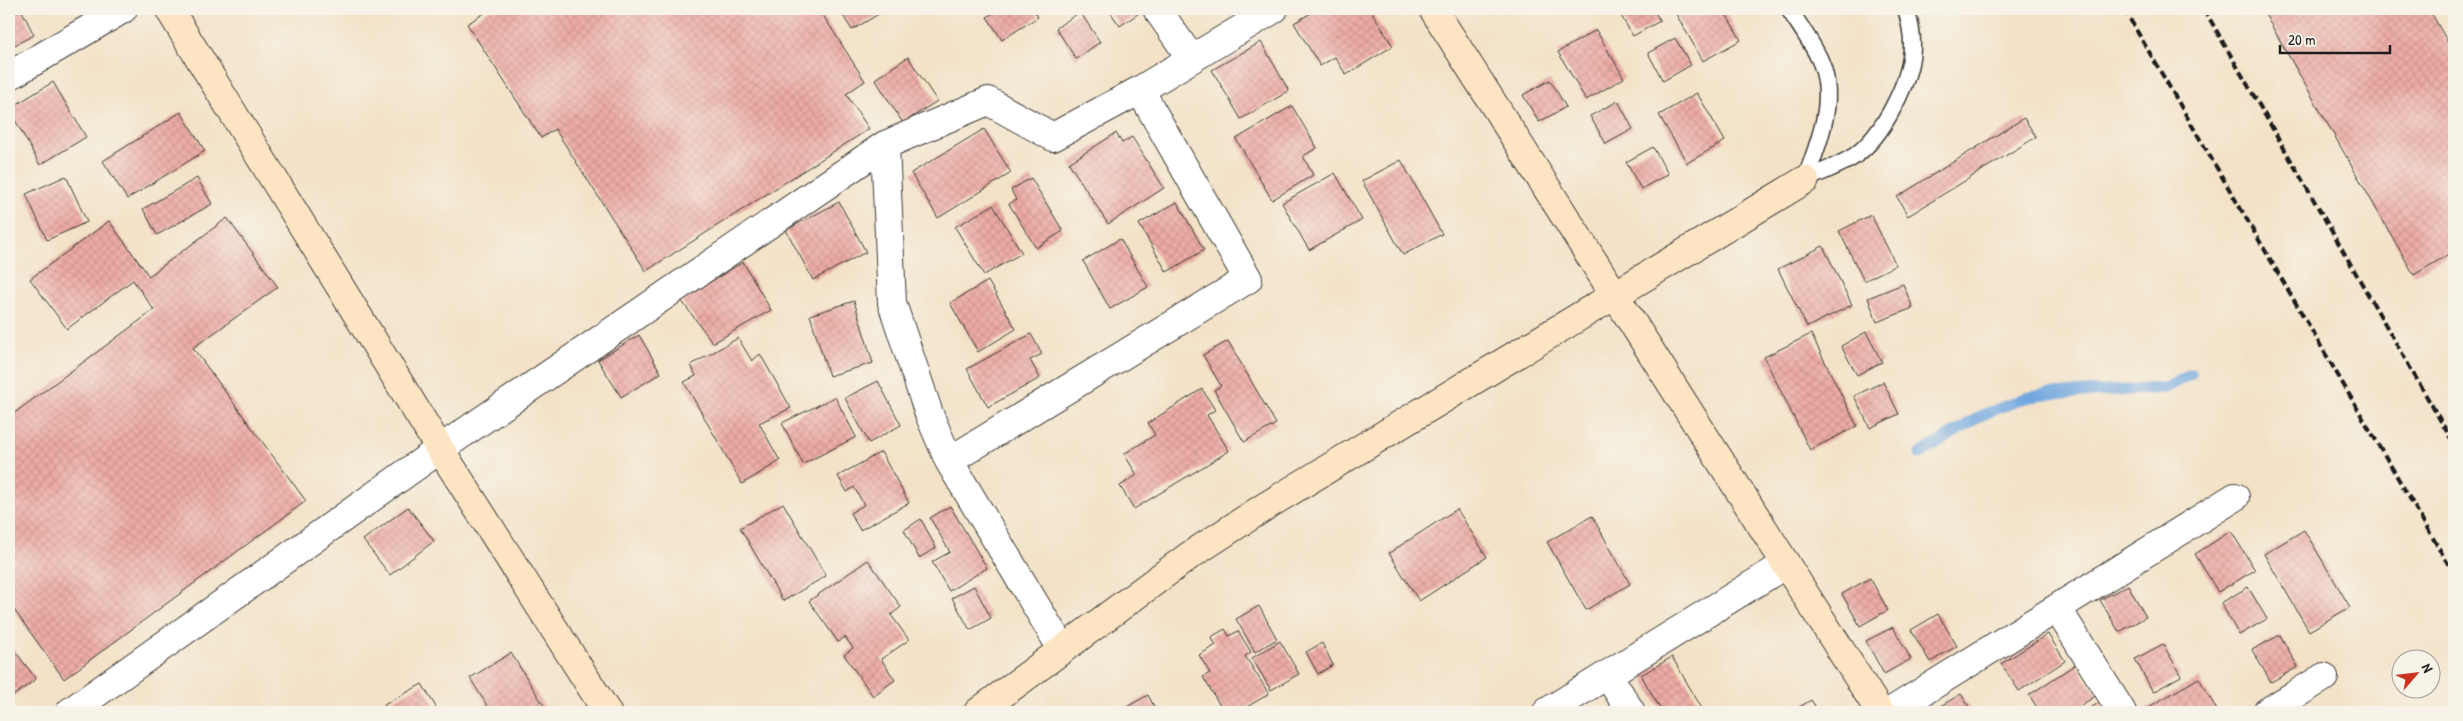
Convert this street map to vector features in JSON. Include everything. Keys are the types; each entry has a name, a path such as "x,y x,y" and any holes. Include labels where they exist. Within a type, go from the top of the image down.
{"street":[{"path":"9,76 123,9"},
{"path":"169,9 440,449 607,712"},
{"path":"1157,9 1190,57"},
{"path":"70,712 440,449 885,145 988,101 1053,137 1140,90 1190,57 1274,9"},
{"path":"1433,9 1615,294 1756,520 1880,712"},
{"path":"949,460 1248,279 1140,90"},
{"path":"885,145 892,303 928,414 949,460 1062,649"},
{"path":"978,712 1189,556 1266,506 1804,180"},
{"path":"1890,712 2235,497"},
{"path":"1547,712 1786,564"},
{"path":"2057,608 2122,712"},
{"path":"1608,674 1631,712"},
{"path":"2267,712 2324,677"}],"lane":[{"path":"1790,9 1820,60 1828,94 1823,126 1804,180"},
{"path":"1804,180 1854,156 1878,134 1894,107 1904,82 1912,44 1906,9"}],"building":[{"path":"9,9 21,9 34,35 9,48"},
{"path":"491,9 819,9 865,81 846,94 869,129 646,271 555,129 541,138 467,24"},
{"path":"839,9 887,9 852,30"},
{"path":"999,9 1033,9 1038,17 1002,40 987,17"},
{"path":"1108,9 1145,9 1120,26"},
{"path":"1318,9 1370,9 1393,46 1346,75 1335,57 1320,66 1294,23"},
{"path":"1617,9 1653,9 1660,21 1633,36"},
{"path":"1684,9 1723,9 1741,40 1703,61 1676,14"},
{"path":"2262,9 2429,9 2454,53 2454,251 2414,275"},
{"path":"1080,12 1100,42 1076,59 1056,28"},
{"path":"1596,30 1624,78 1586,100 1558,52"},
{"path":"1675,38 1691,65 1663,81 1648,53"},
{"path":"1261,42 1289,91 1241,119 1212,70"},
{"path":"908,57 937,101 903,123 875,79"},
{"path":"1550,80 1566,107 1539,122 1523,95"},
{"path":"53,82 86,137 40,165 9,109"},
{"path":"1697,93 1725,141 1687,163 1659,115"},
{"path":"1618,101 1633,129 1606,144 1590,116"},
{"path":"1292,106 1317,148 1303,156 1313,175 1272,200 1236,139"},
{"path":"181,112 205,151 127,199 103,161"},
{"path":"2024,118 2036,137 1908,216 1897,197"},
{"path":"984,129 1011,173 938,218 911,173"},
{"path":"1116,133 1122,143 1132,137 1164,188 1108,224 1069,163"},
{"path":"1653,147 1668,174 1641,189 1626,162"},
{"path":"1401,160 1442,234 1403,255 1362,181"},
{"path":"1335,173 1362,220 1309,250 1282,203"},
{"path":"66,176 87,222 47,240 26,194"},
{"path":"197,178 212,204 157,235 143,209"},
{"path":"1031,178 1063,231 1036,248 1009,204 1016,200 1011,190"},
{"path":"839,202 866,252 813,280 786,230"},
{"path":"1177,202 1204,250 1167,272 1139,224"},
{"path":"993,205 1022,253 984,275 955,227"},
{"path":"9,207 14,215 9,219"},
{"path":"1871,215 1896,265 1864,281 1839,231"},
{"path":"227,218 278,287 193,348 306,501 64,679 9,603 9,417 154,310 133,280 67,329 30,279 109,221 149,276"},
{"path":"9,228 14,238 9,241"},
{"path":"1120,239 1148,287 1110,309 1083,261"},
{"path":"1823,246 1852,305 1807,327 1778,269"},
{"path":"743,262 771,310 713,343 681,300"},
{"path":"988,281 1016,329 978,352 950,303"},
{"path":"1903,284 1913,308 1877,322 1868,298"},
{"path":"854,301 873,363 829,376 810,315"},
{"path":"1866,332 1882,362 1857,375 1841,346"},
{"path":"1031,334 1042,354 1030,360 1040,378 988,407 967,369"},
{"path":"1811,334 1857,426 1810,450 1764,357"},
{"path":"639,335 661,373 621,397 598,360"},
{"path":"738,338 752,361 760,354 791,408 759,423 780,461 742,484 684,382 696,376 691,365"},
{"path":"1228,341 1276,424 1244,442 1214,390 1221,386 1203,355"},
{"path":"878,381 901,425 869,443 845,398"},
{"path":"1883,382 1899,414 1870,428 1854,396"},
{"path":"1202,389 1215,410 1207,415 1229,451 1134,509 1120,486 1137,475 1124,454 1155,435 1148,423"},
{"path":"835,397 856,437 803,464 782,423"},
{"path":"881,452 909,503 860,530 850,513 864,505 854,487 847,492 838,476"},
{"path":"783,503 826,576 783,601 740,528"},
{"path":"950,506 987,568 949,591 932,562 950,552 930,518"},
{"path":"408,507 434,541 390,575 363,540"},
{"path":"1457,509 1487,557 1419,601 1389,553"},
{"path":"1592,516 1630,584 1586,610 1547,542"},
{"path":"921,519 936,548 919,558 904,530"},
{"path":"2304,530 2350,607 2309,631 2264,554"},
{"path":"2231,531 2255,570 2218,592 2195,554"},
{"path":"868,560 901,607 891,615 909,640 881,659 895,680 873,696 844,655 853,648 845,637 838,642 809,601"},
{"path":"1870,578 1888,610 1860,626 1842,594"},
{"path":"2128,585 2146,617 2119,632 2100,600"},
{"path":"974,586 991,618 970,630 952,598"},
{"path":"2248,587 2267,619 2239,635 2221,603"},
{"path":"1259,606 1277,639 1255,652 1236,619"},
{"path":"1938,614 1957,646 1930,662 1911,630"},
{"path":"1893,627 1911,659 1884,674 1866,641"},
{"path":"1225,629 1229,636 1238,631 1251,652 1245,656 1269,694 1238,712 1224,712 1203,677 1210,673 1199,655 1216,645 1211,637"},
{"path":"2048,634 2065,661 2019,691 2001,664"},
{"path":"2280,635 2298,667 2271,682 2252,650"},
{"path":"1280,641 1299,674 1271,690 1252,658"},
{"path":"9,643 36,679 9,699"},
{"path":"1322,643 1333,665 1318,674 1306,652"},
{"path":"2163,644 2181,676 2153,692 2135,659"},
{"path":"511,653 548,712 491,712 470,678"},
{"path":"1672,657 1704,712 1662,712 1641,675"},
{"path":"2076,664 2097,695 2071,712 2040,712 2029,695"},
{"path":"2199,678 2218,712 2150,712 2147,708"},
{"path":"422,684 439,712 388,712 384,705"},
{"path":"1961,694 1972,712 1930,712"},
{"path":"1148,695 1157,712 1118,712"},
{"path":"1811,700 1819,712 1791,712"},
{"path":"2100,702 2106,712 2084,712"}],"waterway":[{"path":"1920,454 1982,415 2025,398 2048,394 2165,388 2191,374"}],"railway":[{"path":"2124,9 2454,574"},
{"path":"2204,9 2454,444"}]}
